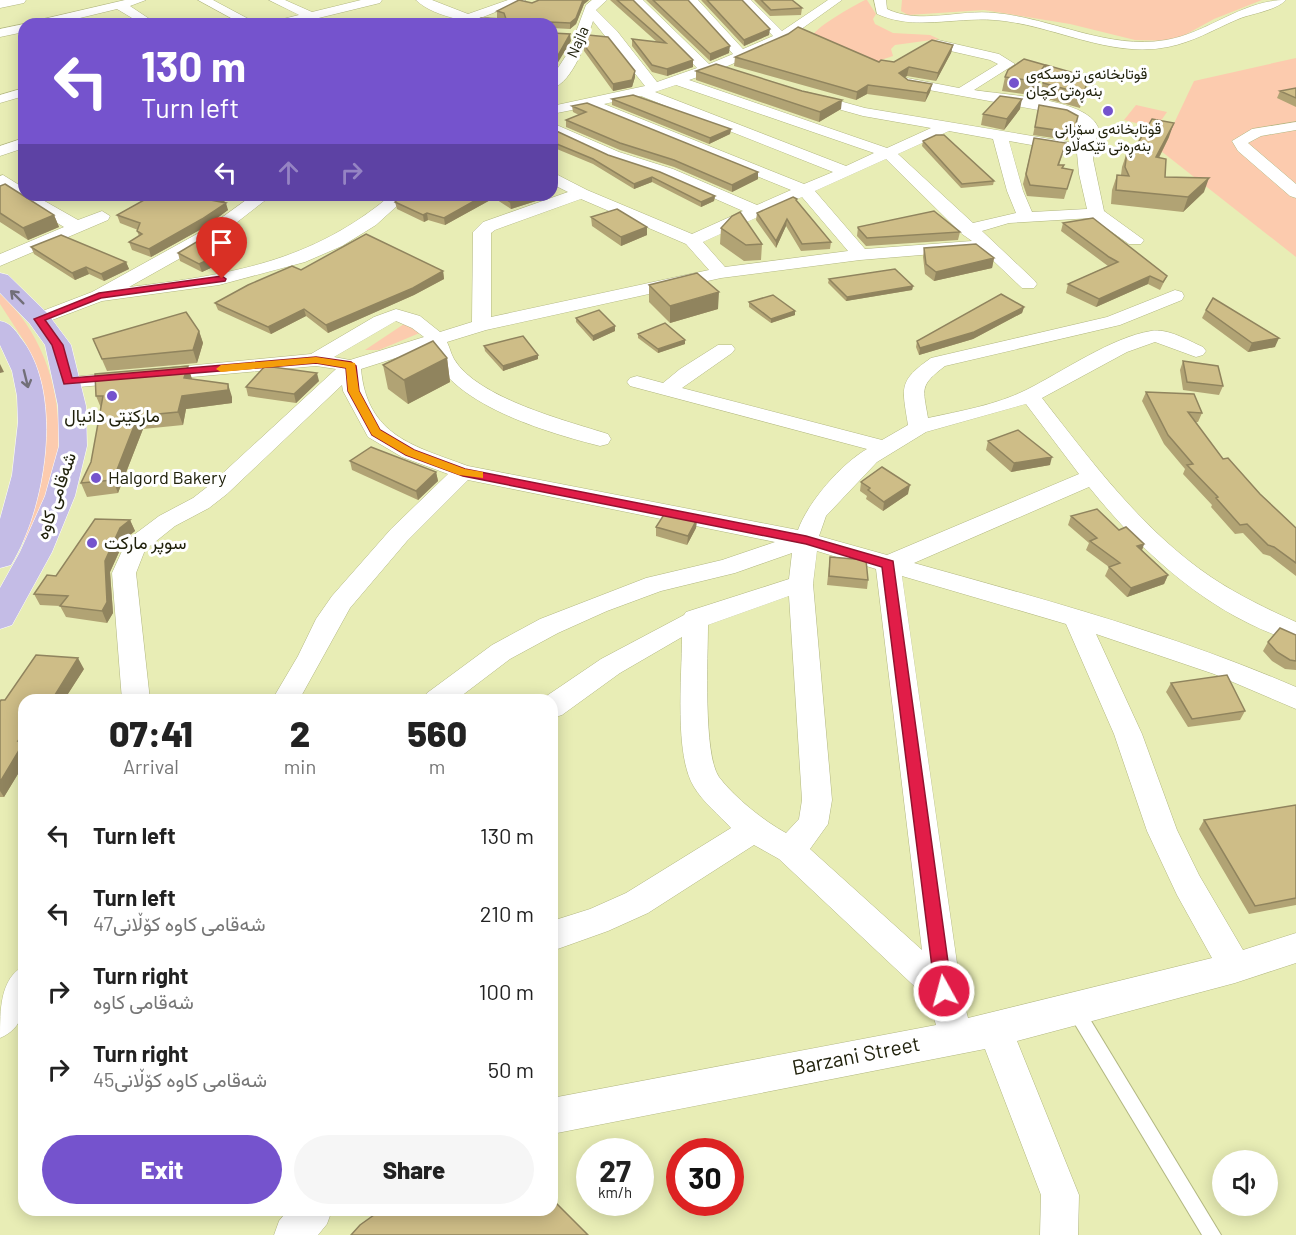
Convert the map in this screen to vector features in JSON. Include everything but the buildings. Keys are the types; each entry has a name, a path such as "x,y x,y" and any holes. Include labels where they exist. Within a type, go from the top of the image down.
{"main road":[{"name":"شەقامی کاوە","path":"0,280 39,319 58,345 72,406 74,446 60,496 36,552 0,617"},
{"name":"شەقامی کاوە","path":"0,328 20,356 28,384 31,414 30,453 21,501 0,557"},
{"path":"0,557 36,552"}],"street":[{"path":"0,4 20,0"},
{"path":"77,18 140,0"},
{"path":"204,0 240,18"},
{"path":"275,0 310,16"},
{"path":"302,18 356,2 376,0"},
{"path":"422,0 456,15 474,18"},
{"path":"470,17 520,0"},
{"name":"Najla","path":"558,80 576,51 576,36 592,5 601,0"},
{"path":"636,0 711,68 734,72"},
{"path":"691,0 741,55"},
{"path":"744,0 781,37"},
{"path":"558,109 648,90 711,68 781,37 807,14 836,0"},
{"path":"880,0 881,11 897,19 995,16 1027,21 1121,43 1156,45 1199,34 1233,17 1280,0"},
{"path":"119,5 141,18"},
{"path":"590,11 612,34 648,90 845,171"},
{"path":"446,18 456,15"},
{"path":"3,33 18,29"},
{"path":"3,33 18,41"},
{"path":"938,45 994,57 1008,64 962,92"},
{"path":"675,80 888,153 1028,284"},
{"path":"908,82 1037,103 1081,116 1091,125 1084,155 1096,213"},
{"path":"794,92 863,112 1086,150"},
{"path":"2,96 18,93"},
{"path":"692,240 750,219 845,171 952,128 977,95"},
{"path":"589,103 805,190 860,255"},
{"path":"1296,126 1257,132 1240,141 1243,148 1296,193"},
{"path":"558,130 614,155 667,172 750,219"},
{"path":"1000,137 1015,191 1026,216"},
{"path":"0,151 18,145"},
{"path":"2,181 18,175"},
{"path":"558,180 581,193 692,240 721,273"},
{"path":"2,181 18,192"},
{"path":"481,325 482,232 489,226 581,193"},
{"path":"32,201 77,227"},
{"path":"39,319 99,296 212,233 250,201"},
{"path":"99,296 245,275 294,260 354,232 393,201"},
{"path":"968,230 1008,218 1096,213 1135,240"},
{"path":"0,261 102,216"},
{"path":"135,694 124,573 135,546 167,521 201,503 219,489 351,366 481,325 721,273 860,255 984,244"},
{"path":"763,246 776,265"},
{"path":"920,427 913,391 919,375 938,362 1113,321 1175,296"},
{"path":"316,360 346,344 381,320 394,315 427,328 437,340 444,361 468,384 492,400 600,439"},
{"path":"790,850 813,824 818,801 801,584 806,540 816,514 838,487 869,457 920,427 973,414 1030,396 1120,348 1153,336 1166,338 1196,351"},
{"path":"667,390 687,373 725,349"},
{"path":"68,382 316,360 351,366"},
{"path":"351,366 353,391 376,432 410,453 463,472 806,540 1076,618 1223,667 1296,699"},
{"path":"637,382 885,447"},
{"path":"1030,396 1132,523 1187,573 1245,610 1296,633"},
{"path":"289,694 310,659 325,626 341,602 399,536 463,472"},
{"path":"888,564 1093,477"},
{"path":"445,694 501,652 549,626 597,605 655,584 726,567 806,540"},
{"path":"888,564 944,991 956,1036"},
{"path":"558,703 650,641 695,618 755,595 801,584"},
{"path":"695,618 696,744 705,781 753,831 790,850 944,991"},
{"path":"1076,618 1128,734 1162,831 1188,885 1235,968"},
{"path":"558,934 597,921 637,903 753,831"},
{"name":"Barzani Street","path":"558,1115 995,1030 1076,1011 1235,968 1296,948"},
{"path":"995,1030 1060,1195 1059,1235"},
{"path":"293,1235 308,1216"}],"lane":[{"path":"1076,1011 1212,1235"}],"shaded area":[{"path":"865,0 876,14 873,19 875,24 893,33 930,35 939,39 895,45 891,49 893,56 881,60 876,67 811,37 828,22"},
{"path":"902,0 1262,0 1214,19 1174,41 1135,40 1070,24 984,10 908,15 901,11"},
{"path":"1296,58 1296,257 1161,151 1194,81"},
{"path":"1136,105 1167,112 1156,128 1124,120"},
{"path":"0,294 20,315 36,340 48,367 59,426 58,456 52,485 43,513 27,541 17,540 35,367 26,344 0,304"},
{"path":"407,322 422,332 379,350 365,350"}],"slow traffic":[{"path":"221,369 316,360 351,366 353,391 376,432 410,453 463,472 479,475"}],"place":[{"name":"قوتابخانەی تروسکەی بنەڕەتی کچان","path":"1014,83"},
{"name":"قوتابخانەی سۆرانی بنەڕەتی تێکەڵاو","path":"1108,111"},
{"name":"مارکێتی دانیال","path":"112,396"},
{"name":"Halgord Bakery","path":"96,478"},
{"name":"سوپر مارکت","path":"92,543"}],"route":[{"path":"222,279 99,296 39,319 58,345 68,382 316,360 351,366 353,391 376,432 410,453 463,472 806,540 888,564 944,991"}]}
